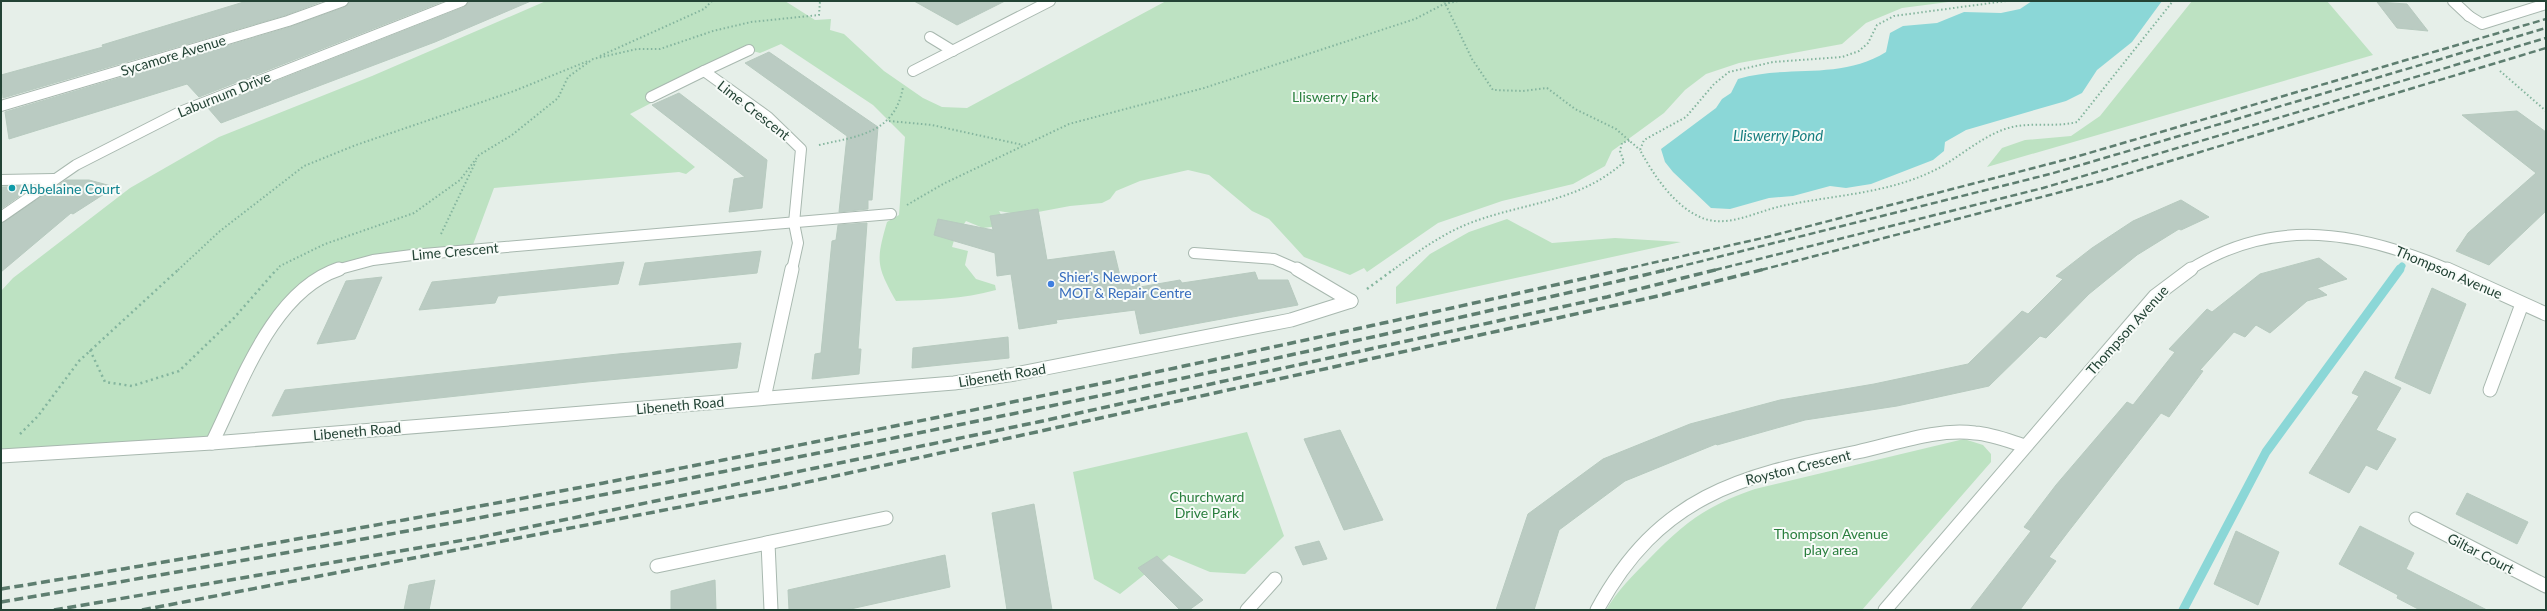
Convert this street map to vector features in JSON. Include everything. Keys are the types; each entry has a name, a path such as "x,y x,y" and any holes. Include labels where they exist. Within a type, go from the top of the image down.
{"street":[{"name":"Sycamore Avenue","path":"1,106 288,21 343,1"},
{"name":"Laburnum Drive","path":"1,217 76,164 180,112 462,1"},
{"path":"913,71 1050,1"},
{"path":"2453,1 2469,16 2482,24 2546,4"},
{"path":"930,37 953,51"},
{"name":"Lime Crescent","path":"651,97 749,50"},
{"name":"Lime Crescent","path":"704,71 768,119 794,140 801,149 794,223 798,242 764,398"},
{"path":"1,180 54,179"},
{"name":"Lime Crescent","path":"212,443 270,330 292,296 311,282 367,261 432,253 891,214"},
{"name":"Thompson Avenue","path":"1885,610 2155,296 2193,268 2218,254 2246,242 2279,236 2305,235 2355,239 2379,244 2410,254 2546,314"},
{"path":"1194,254 1274,259 1308,274 1351,301"},
{"name":"Libeneth Road","path":"1,456 212,443 954,383 1015,374 1292,320 1351,301"},
{"path":"2490,390 2522,304"},
{"name":"Royston Crescent","path":"1597,610 1611,585 1650,536 1700,500 1734,483 1775,469 1953,432 1987,435 2025,446"},
{"path":"657,566 886,518"},
{"name":"Giltar Court","path":"2416,519 2546,586"},
{"path":"768,543 771,610"},
{"path":"1247,610 1275,579"}],"path":[{"path":"17,437 38,416 79,361 220,231 304,166 356,145 514,91 593,59 704,9 712,1"},
{"path":"432,253 479,155 512,135 558,98 568,77 593,59 637,49 660,49 713,31 751,22 819,16 820,1"},
{"path":"891,214 945,183 1069,124 1204,88 1415,19 1444,2 1458,1"},
{"path":"1640,150 1644,140 1686,117 1714,84 1729,72 1773,62 1842,57 1859,51 1868,43 1877,25 1894,16 2006,1"},
{"path":"1444,2 1472,59 1493,90 1523,91 1547,88 1575,109 1616,129 1631,140 1640,150 1646,162 1682,205 1698,216 1716,220 1737,219 1780,207 1866,194 1888,188 1952,163 1984,138 2008,128 2032,125 2055,127 2077,122 2173,1"},
{"path":"801,149 875,128 888,121 896,112 907,78 913,71"},
{"path":"2500,71 2546,111"},
{"path":"888,121 932,125 1024,146"},
{"path":"1351,301 1436,240 1453,230 1490,216 1585,190 1615,173 1624,162 1620,151 1622,143 1631,140"}],"green space":[{"name":"Lliswerry Park","path":"546,1 785,1 815,20 831,19 830,30 844,34 884,71 923,98 942,107 967,108 1166,1 1956,1 1902,8 1866,23 1842,44 1739,63 1706,74 1685,90 1664,113 1612,151 1605,166 1573,184 1502,201 1438,223 1367,272 1364,268 1350,275 1304,257 1269,219 1252,211 1209,175 1188,170 1140,181 1116,191 1110,199 1102,203 1070,206 1022,215 999,211 1003,218 999,226 983,228 966,221 955,237 952,247 968,251 965,265 976,279 995,285 996,290 959,297 921,300 896,301 881,270 880,263 881,246 887,222 899,215 905,137 873,105 781,44 760,53 749,50 651,97 653,102 630,114 695,167 686,174 679,172 494,188 471,250 367,261 293,296 212,443 1,456 1,291 13,278 130,188 219,137 372,76"},
{"path":"2192,1 2327,1 2373,55 1987,167 2002,148 2025,140 2071,136 2100,116"},
{"path":"1507,219 1552,243 1615,238 1681,242 1396,304 1396,287 1430,254 1469,232"},
{"name":"Churchward Drive Park","path":"1247,432 1284,536 1245,574 1210,572 1169,555 1120,594 1094,579 1073,472"},
{"name":"Thompson Avenue play area","path":"1964,439 1983,445 1991,454 1991,462 1862,610 1606,610 1626,583 1662,546 1697,516 1723,502 1755,489"}],"water":[{"name":"Lliswerry Pond","path":"2032,1 2162,1 2132,42 2097,70 2082,93 2066,101 1966,130 1945,142 1944,151 1933,160 1871,184 1846,188 1830,186 1793,196 1769,198 1730,209 1711,208 1673,172 1665,162 1661,149 1716,108 1722,99 1731,93 1738,79 1757,75 1813,71 1850,66 1868,61 1886,52 1890,33 1903,26 1937,23 1964,12 2001,13 2020,9"}],"building":[{"path":"247,1 323,1 286,15 3,98 1,75 103,47 102,45"},
{"path":"350,1 444,1 199,97 187,84 9,139 5,112 290,27 345,7"},
{"path":"469,1 531,1 435,42 221,123 208,108 464,7"},
{"path":"914,1 1005,1 957,25"},
{"path":"2377,2 2407,4 2428,31 2397,28"},
{"path":"769,52 878,127 872,200 868,200 868,209 839,212 847,136 745,63"},
{"path":"679,93 767,160 762,208 729,212 734,179 745,177 652,105"},
{"path":"2517,111 2546,132 2546,211 2489,265 2456,251 2468,233 2536,173 2462,115"},
{"path":"66,180 89,180 115,187 73,214 71,213 1,272 1,224"},
{"path":"34,186 1,209 1,187"},
{"path":"2181,200 2209,217 2181,230 2179,229 2137,255 2089,294 2046,338 2040,336 1989,386 1897,406 1805,420 1717,445 1716,444 1625,481 1559,530 1534,610 1496,610 1528,514 1603,459 1690,424 1780,400 1874,384 1968,364 2022,311 2028,314 2063,279 2056,276 2092,248 2133,221"},
{"path":"1038,209 1047,260 1114,251 1120,276 1137,273 1140,287 1180,280 1182,283 1255,272 1258,280 1288,280 1298,305 1140,334 1135,310 1056,320 1057,323 1019,329 1011,274 997,276 995,253 934,235 938,219 993,230 990,216"},
{"path":"867,223 858,349 861,349 859,374 812,379 815,354 821,353 832,241 836,240 838,225"},
{"path":"761,251 757,273 639,285 645,263"},
{"path":"2319,258 2347,279 2317,288 2327,295 2307,301 2270,333 2256,325 2245,337 2234,332 2200,370 2203,371 2169,417 2161,413 2068,532 2049,557 2056,561 2020,610 1970,610 2031,531 2024,527 2056,485 2127,402 2133,405 2175,352 2169,349 2207,309 2212,312 2260,274"},
{"path":"624,262 618,284 498,296 495,303 419,310 432,282"},
{"path":"382,277 355,339 317,344 346,281"},
{"path":"2432,288 2466,304 2430,394 2395,378"},
{"path":"1008,337 1009,358 912,368 913,348"},
{"path":"741,343 737,368 587,382 272,416 285,390 618,354"},
{"path":"2365,371 2401,388 2376,430 2396,439 2377,470 2366,465 2349,493 2309,473 2359,396 2352,393"},
{"path":"1340,430 1383,520 1344,530 1304,439"},
{"path":"2467,493 2528,522 2517,544 2456,514"},
{"path":"1034,504 1052,610 1007,610 992,513"},
{"path":"2360,526 2414,553 2406,569 2487,610 2420,610 2397,598 2398,595 2339,564"},
{"path":"2236,531 2279,552 2258,605 2214,584"},
{"path":"1319,541 1327,559 1303,565 1295,547"},
{"path":"945,555 950,587 846,610 789,610 788,590"},
{"path":"1157,556 1203,600 1189,610 1180,610 1138,568"},
{"path":"435,580 429,610 404,610 409,585"},
{"path":"715,580 716,610 671,610 671,591"}],"waterway":[{"path":"2399,270 2402,266"},
{"path":"2183,610 2266,452 2400,269"}],"railway":[{"path":"1621,270 1767,237 2072,158 2546,19"},
{"path":"1670,269 2050,174 2546,28"},
{"path":"54,610 476,538 1038,422 1607,297 2043,188 2546,38"},
{"path":"1761,270 2107,180 2546,48"},
{"path":"1,589 409,519 816,442 1221,358 1626,269"},
{"path":"1,602 420,529 838,449 1255,363 1670,269"},
{"path":"1666,270 1670,269"},
{"path":"142,610 785,487 1658,296 1765,269"}],"place":[{"name":"Abbelaine Court","path":"12,188"},
{"name":"Shier's Newport MOT & Repair Centre","path":"1051,284"}]}
